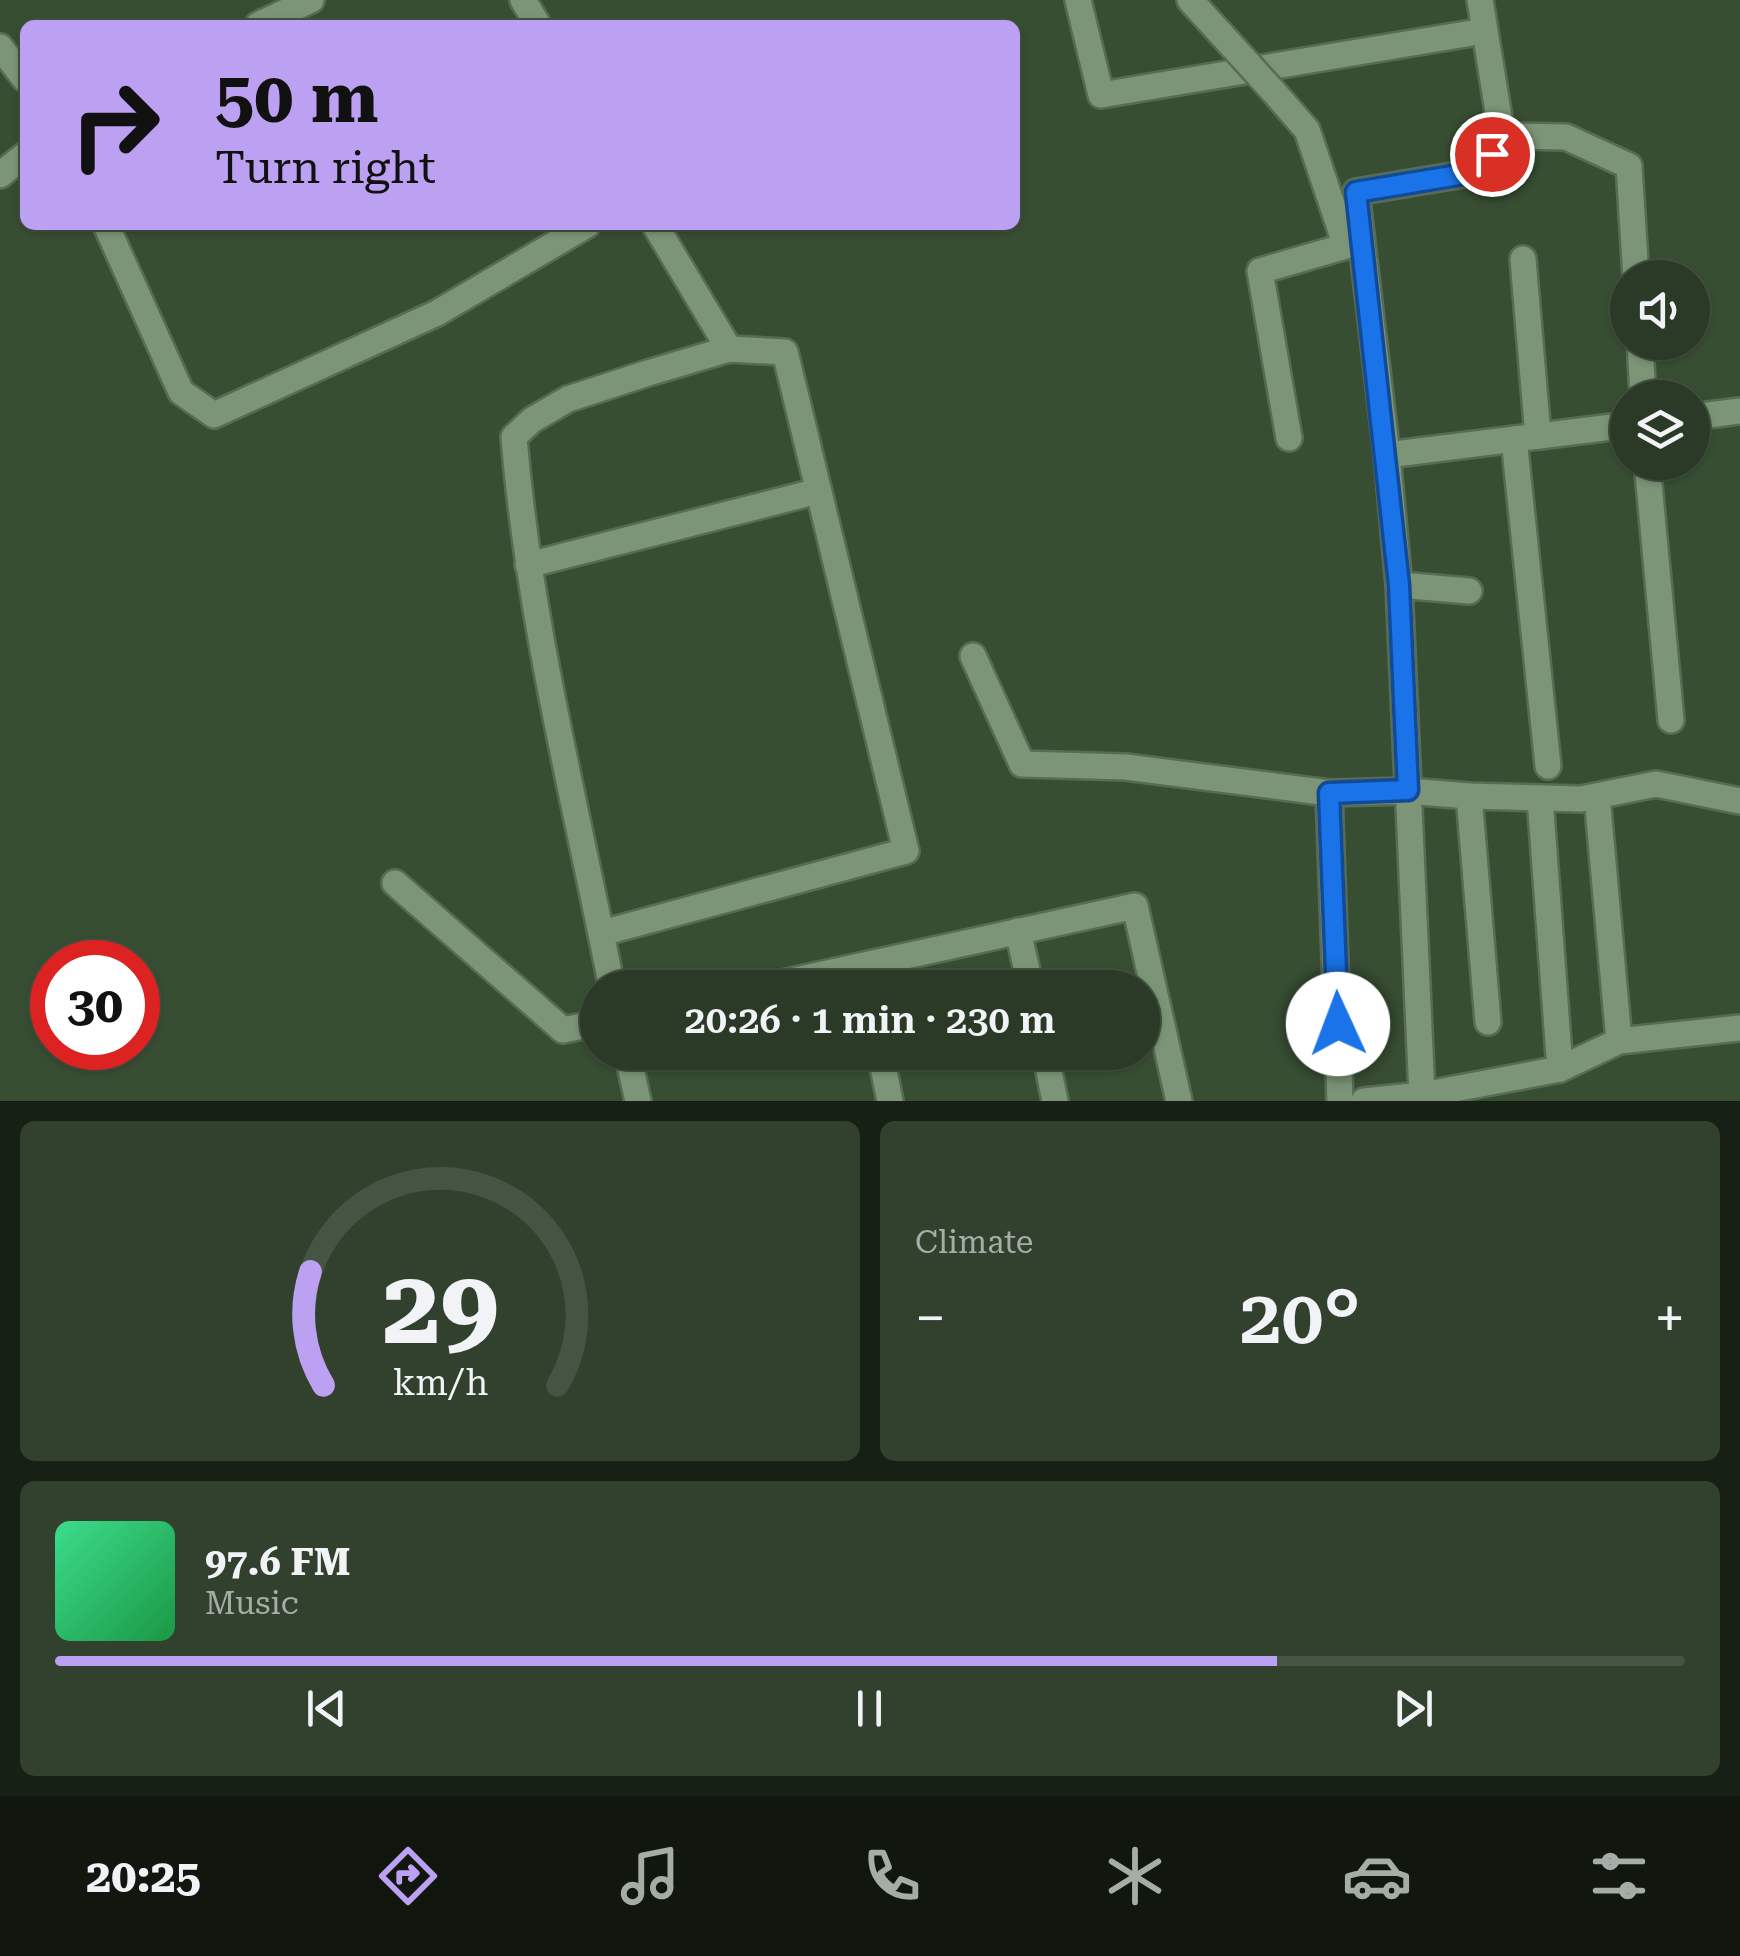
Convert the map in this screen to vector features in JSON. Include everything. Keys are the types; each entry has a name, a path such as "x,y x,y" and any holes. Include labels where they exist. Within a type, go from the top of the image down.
{"street":[{"path":"269,20 311,0"},
{"path":"1078,0 1101,95 1484,31"},
{"path":"1190,0 1307,130 1346,246 1260,271 1288,438"},
{"path":"1422,1096 1399,585 1356,192 1482,171 1502,136 1480,0"},
{"path":"0,47 20,73"},
{"path":"1502,136 1566,136 1629,166 1635,260"},
{"path":"0,175 20,158"},
{"path":"108,230 180,392 214,415 436,313 578,230"},
{"path":"658,230 728,349"},
{"path":"1523,259 1526,438 1548,766"},
{"path":"602,934 906,851 785,352 728,349 568,400 532,420 514,437 521,529 609,970"},
{"path":"1710,414 1740,411"},
{"path":"1386,455 1610,427"},
{"path":"1650,480 1671,720"},
{"path":"528,565 818,492"},
{"path":"1399,585 1469,590"},
{"path":"974,656 1022,764 1126,767 1329,793 1408,790 1540,798 1598,796 1656,784 1740,801"},
{"path":"1329,793 1340,1101"},
{"path":"1469,796 1488,1022"},
{"path":"1598,796 1619,1041"},
{"path":"1540,798 1560,1068"},
{"path":"395,883 563,1030 580,1026"},
{"path":"885,970 1018,931 1135,906 1179,1101"},
{"path":"1018,931 1026,970"},
{"path":"1364,1101 1422,1096 1560,1068 1619,1041 1740,1028"},
{"path":"631,1070 638,1101"},
{"path":"884,1070 890,1101"},
{"path":"1049,1070 1055,1101"}],"route":[{"path":"1338,1024 1329,793 1408,790 1399,585 1356,192 1482,171 1492,154"}]}
